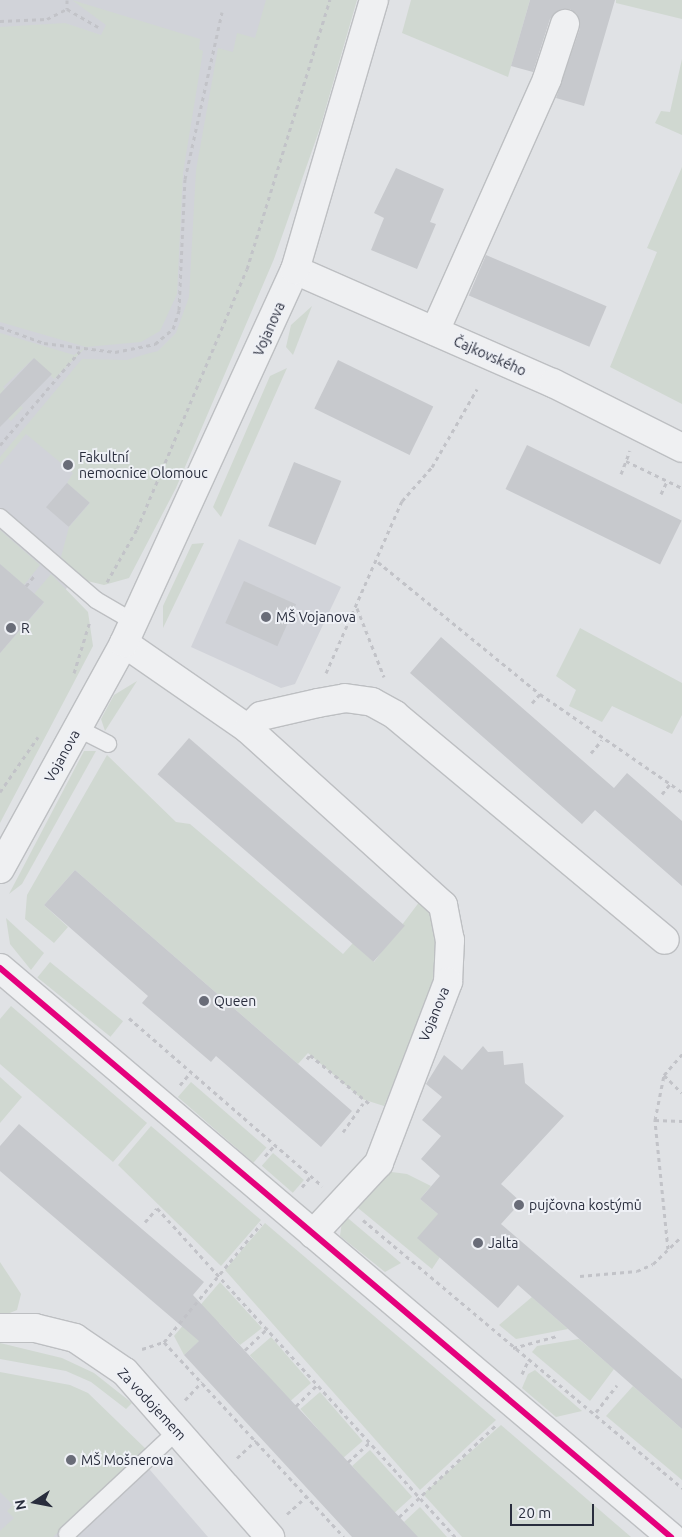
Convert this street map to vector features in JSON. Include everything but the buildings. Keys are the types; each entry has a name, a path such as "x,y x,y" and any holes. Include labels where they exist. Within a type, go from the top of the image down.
{"street":[{"name":"Vojanova","path":"0,869 129,632 296,270 374,0"},
{"path":"435,331 547,79 565,24"},
{"name":"Čajkovského","path":"296,270 554,383 682,448"},
{"name":"Vojanova","path":"129,632 248,729 437,895 450,940 448,982 379,1162 313,1234"},
{"path":"248,729 261,716 318,702 345,698 372,702 395,715 665,940"},
{"path":"0,968 672,1537"},
{"name":"Za vodojemem","path":"0,1328 35,1328 75,1338 125,1372 178,1418 276,1527"}],"lane":[{"path":"0,517 96,600 129,632"},
{"path":"78,728 108,744"},
{"path":"67,1534 178,1418"}],"path":[{"path":"67,0 67,9"},
{"path":"72,679 96,600 137,529 247,269 330,0"},
{"path":"0,20 47,19 67,9"},
{"path":"67,9 98,27"},
{"path":"0,327 81,351 135,350 155,344 173,329 179,310 185,179 222,12"},
{"path":"0,445 81,351"},
{"path":"322,682 378,562 402,502 432,467 477,389"},
{"path":"620,474 626,461 682,488"},
{"path":"661,494 667,481"},
{"path":"378,562 540,694 602,740 682,792"},
{"path":"357,608 388,687"},
{"path":"532,703 540,694"},
{"path":"0,792 43,729"},
{"path":"591,753 602,740"},
{"path":"662,794 670,784"},
{"path":"129,1018 311,1176"},
{"path":"668,1249 655,1120 664,1075 682,1054"},
{"path":"307,1059 310,1055 363,1103 342,1132"},
{"path":"664,1075 682,1093"},
{"path":"655,1120 682,1121"},
{"path":"134,1350 164,1342 278,1204"},
{"path":"144,1222 157,1208 268,1328 455,1537"},
{"path":"355,1214 512,1348 596,1412 682,1488"},
{"path":"580,1276 637,1271 653,1264 682,1236"},
{"path":"245,1350 268,1328"},
{"path":"512,1348 557,1336"},
{"path":"164,1342 202,1382 208,1385 259,1440 344,1537"},
{"path":"400,1517 419,1495 498,1423 512,1400 528,1361"},
{"path":"178,1418 202,1382"},
{"path":"296,1406 318,1384"},
{"path":"596,1412 617,1385"},
{"path":"232,1463 259,1440"},
{"path":"348,1462 370,1442"},
{"path":"276,1527 308,1498 313,1496"}],"shaded area":[{"name":"Fakultní nemocnice Olomouc","path":"0,0 309,0 271,138 8,717 0,710"},
{"path":"72,0 200,39 199,49 203,51 183,173 177,294 160,331 141,342 86,347 0,322 0,27 65,23 101,35 106,25"},
{"path":"266,0 357,0 320,128 274,259 176,488 129,578 104,585 83,580 61,557 69,527 90,503 67,483 73,473 26,434 0,465 0,457 82,359 127,360 158,351 176,333 189,297 196,170 218,48 233,52 237,33 255,38"},
{"path":"411,0 530,0 508,77 402,33"},
{"path":"616,0 682,0 682,19 616,3"},
{"path":"682,59 682,135 655,123 661,111 670,112"},
{"path":"682,167 682,404 610,367 657,252 647,248"},
{"path":"312,306 293,355 286,347 291,325"},
{"path":"0,333 74,355 86,347 54,379 34,358 3,387 23,408 11,421 0,412"},
{"path":"287,368 221,517 213,507 270,376"},
{"path":"0,530 40,565 24,585 0,564"},
{"name":"MŠ Vojanova","path":"239,539 341,587 295,684 281,688 191,647"},
{"path":"204,543 163,628 163,606 192,544"},
{"path":"51,574 88,612 93,646 0,823 0,653 44,603 34,594"},
{"path":"580,628 682,683 682,715 672,734 612,706 602,722 569,706 576,690 556,676"},
{"path":"137,681 105,731 101,719 114,695"},
{"path":"84,751 96,751 22,884 9,894"},
{"path":"107,755 176,822 190,824 343,954 353,943 374,962 420,901 443,923 435,982 384,1106 362,1099 308,1053 298,1064 75,870 44,905 68,927 54,943 25,919 27,895"},
{"path":"6,918 44,953 31,970 10,944"},
{"path":"50,962 123,1021 110,1037 37,978"},
{"path":"11,1006 147,1123 113,1162 0,1064 0,1019"},
{"path":"0,1077 22,1097 0,1123"},
{"path":"191,1082 266,1148 253,1163 178,1097"},
{"path":"151,1126 261,1220 221,1266 118,1165"},
{"path":"273,1153 304,1180 293,1193 262,1166"},
{"path":"384,1171 407,1174 431,1186 420,1199 438,1214 440,1257 432,1269 352,1203"},
{"path":"343,1214 401,1263 385,1272 340,1236"},
{"path":"265,1223 496,1420 420,1490 225,1270"},
{"path":"0,1262 21,1294 17,1310 0,1317"},
{"path":"220,1282 262,1328 240,1345 219,1323 184,1355 174,1336"},
{"path":"532,1297 568,1329 516,1339 499,1325"},
{"path":"271,1337 311,1383 290,1401 250,1355"},
{"path":"579,1339 614,1369 590,1401 532,1352 537,1346"},
{"path":"0,1343 62,1358 94,1373 132,1403 126,1409 91,1382 66,1371 0,1359"},
{"path":"535,1370 582,1411 556,1417 522,1388 528,1374"},
{"name":"MŠ Mošnerova","path":"0,1372 70,1385 88,1393 147,1450 53,1537 0,1537 0,1531 14,1518 7,1511 13,1505 0,1492"},
{"path":"633,1386 682,1429 682,1480 606,1416"},
{"name":"MŠ Mošnerova","path":"0,1388 144,1463 208,1537 0,1537"},
{"path":"320,1392 363,1441 343,1458 300,1409"},
{"path":"501,1425 631,1537 462,1537 423,1494"},
{"path":"370,1450 412,1497 394,1513 352,1466"},
{"path":"420,1507 447,1537 417,1537 404,1522"}],"transit line":[{"path":"0,968 671,1537"}],"place":[{"name":"Fakultní nemocnice Olomouc","path":"68,465"},
{"name":"MŠ Vojanova","path":"266,617"},
{"name":"R","path":"11,628"},
{"name":"Queen","path":"204,1001"},
{"name":"pujčovna kostýmů","path":"519,1205"},
{"name":"Jalta","path":"478,1243"},
{"name":"MŠ Mošnerova","path":"71,1460"}]}
